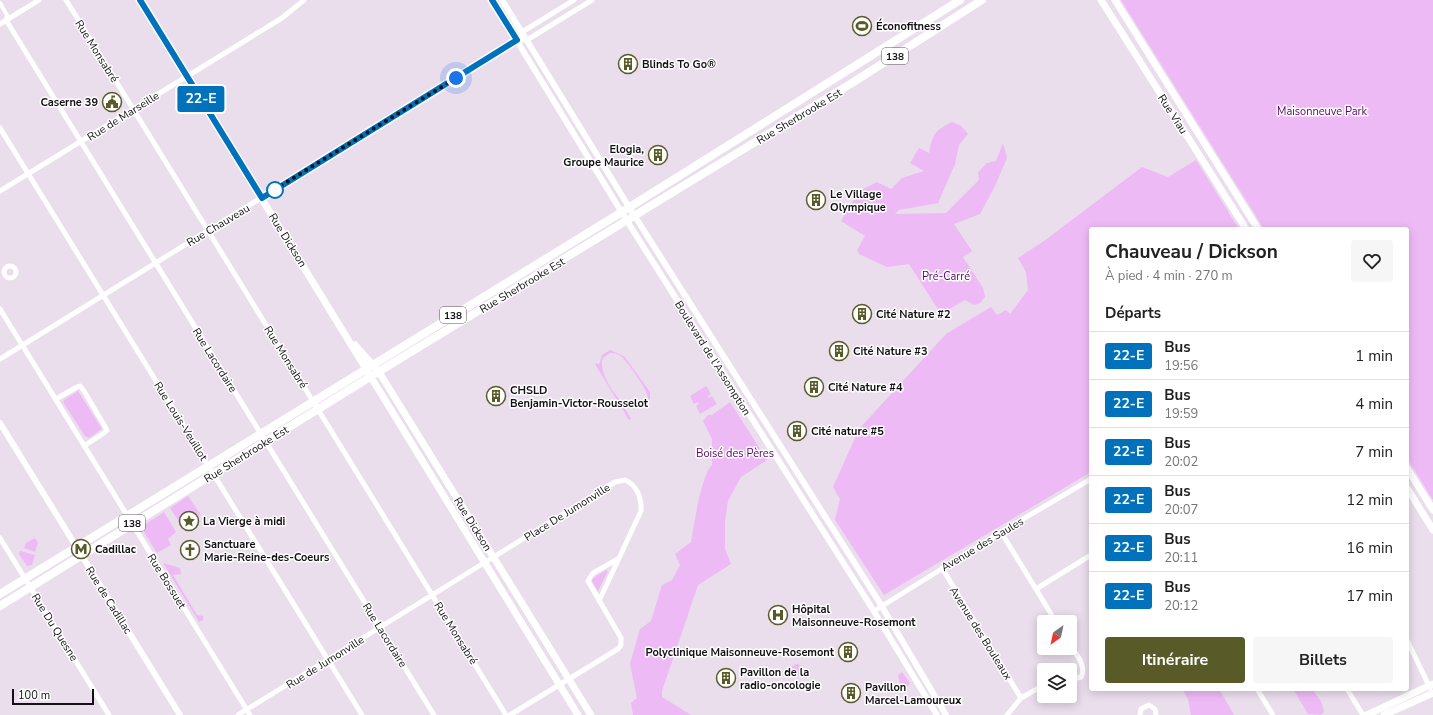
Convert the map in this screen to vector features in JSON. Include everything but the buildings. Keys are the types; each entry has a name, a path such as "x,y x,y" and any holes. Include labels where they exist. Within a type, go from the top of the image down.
{"main road":[{"name":"Rue Dickson","path":"140,0 348,337 365,369 578,715"},
{"name":"Rue Sherbrooke Est","path":"0,594 621,212 960,0"},
{"name":"Rue Sherbrooke Est","path":"0,606 30,586 370,377 852,83 982,0"},
{"name":"Rue Viau","path":"1101,0 1245,227"},
{"name":"Rue Viau","path":"1115,0 1257,227"},
{"path":"931,18 938,28"},
{"name":"Rue Dickson","path":"348,337 379,372 591,715"},
{"path":"1409,471 1433,510"},
{"path":"1409,491 1433,530"},
{"path":"1367,715 1388,712 1432,689"}],"street":[{"path":"0,24 39,0"},
{"name":"Rue Monsabré","path":"66,0 506,715"},
{"name":"Rue de Marseille","path":"0,191 282,18 304,0"},
{"name":"Boulevard de l'Assomption","path":"492,0 621,212 874,611 937,715"},
{"name":"Boulevard de l'Assomption","path":"502,0 610,178 881,607 946,715"},
{"name":"Rue Chauveau","path":"0,359 517,40 522,32 574,0"},
{"path":"517,40 527,40 592,0"},
{"name":"Rue Lacordaire","path":"0,3 7,15 6,20 434,715"},
{"name":"Rue Louis-Veuillot","path":"0,128 362,715"},
{"path":"603,182 610,178"},
{"name":"Rue Bossuet","path":"0,309 250,715"},
{"path":"56,399 76,387 80,386 84,391 107,430 104,434 84,446"},
{"name":"Rue de Cadillac","path":"0,423 180,715"},
{"name":"Place De Jumonville","path":"494,557 615,482 625,480 631,483 636,490 642,504 599,601"},
{"name":"Avenue des Saules","path":"874,611 1001,532 1089,480"},
{"path":"1001,532 1052,615"},
{"name":"Rue Du Quesne","path":"0,538 109,715"},
{"path":"1036,589 1089,556"},
{"name":"Rue de Jumonville","path":"238,715 494,557"},
{"path":"510,715 568,678 618,649 621,638 588,584 588,578 593,573 618,560"},
{"name":"Avenue des Bouleaux","path":"942,568 1021,698"},
{"path":"1409,644 1432,689"},
{"path":"1076,655 1083,667 1081,676 1077,677"},
{"path":"1007,715 1021,698 1037,689"},
{"path":"1258,691 1273,715"},
{"path":"1348,691 1364,715"},
{"path":"1140,715 1141,709 1149,705 1155,709 1156,715"}],"green space":[{"name":"Maisonneuve Park","path":"1121,0 1433,0 1433,500 1409,461 1409,227 1263,227"},
{"name":"Pré-Carré","path":"952,122 961,126 968,134 959,145 955,164 938,203 899,210 895,214 946,213 979,180 978,172 987,163 996,161 1003,143 1007,158 995,186 980,214 954,224 972,251 963,257 983,288 985,297 980,303 974,305 965,300 941,314 909,264 887,267 859,254 857,250 865,236 841,221 859,191 877,182 891,189 902,178 924,171 910,163 919,148 929,153 935,134 941,128"},
{"path":"1196,160 1238,227 1089,227 1089,473 884,595 835,520 840,499 833,487 859,429 946,334 991,307 997,315 1006,310 1010,314 1028,290 1026,272 1018,258 1044,241 1142,167 1168,177"},
{"path":"610,350 624,356 650,392 650,399 641,406 635,408 624,407 631,419 629,420 595,364 597,363 599,365 602,355","holes":["610,353 618,354 622,357 633,370 645,389 648,398 639,405 630,407 625,404 609,386 605,378 602,363 603,358"]},
{"path":"706,386 711,394 708,396 709,398 712,396 717,404 700,414 696,406 699,404 697,402 694,404 690,396"},
{"path":"78,391 102,429 89,438 85,436 63,402"},
{"name":"Boisé des Pères","path":"730,402 767,460 741,477 728,501 725,522 725,549 731,564 698,585 662,691 662,697 691,715 633,715 631,703 637,698 630,664 640,629 651,621 662,585 672,580 680,565 675,554 691,542 704,479 712,465 712,439 703,421 708,415 712,415"},
{"path":"188,496 201,515 199,516 197,513 194,515 198,522 183,529 180,524 190,524 191,519 186,520 186,523 180,523 170,508"},
{"path":"164,512 176,532 168,539 171,545 157,553 141,527"},
{"path":"35,538 38,543 35,552 24,548 26,543"},
{"path":"20,551 35,555 32,565 27,566 19,554"},
{"path":"163,563 180,568 181,574 173,575 197,615 203,616 203,620 199,622"},
{"path":"606,570 608,571 598,591 592,579"},
{"path":"795,664 799,664 803,670 799,676 795,676 791,672 791,668"},
{"path":"902,672 910,683 908,686 900,685 898,675"},
{"path":"1183,691 1220,691 1234,715 1191,715 1188,699"},
{"path":"1294,691 1314,691 1321,701 1324,712 1321,715 1308,714"}],"bus line":[{"name":"22-E","path":"140,0 262,198 517,40 492,0"}],"place":[{"name":"Éconofitness","path":"862,26"},
{"name":"Blinds To Go®","path":"628,64"},
{"name":"Caserne 39","path":"112,102"},
{"name":"Elogia, Groupe Maurice","path":"658,155"},
{"name":"Le Village Olympique","path":"816,200"},
{"name":"Cité Nature #2","path":"862,314"},
{"name":"Cité Nature #3","path":"839,351"},
{"name":"Cité Nature #4","path":"814,387"},
{"name":"CHSLD Benjamin-Victor-Rousselot","path":"496,396"},
{"name":"Cité nature #5","path":"797,431"},
{"name":"La Vierge à midi","path":"189,521"},
{"name":"Cadillac","path":"81,549"},
{"name":"Sanctuare Marie-Reine-des-Coeurs","path":"190,550"},
{"name":"Hôpital Maisonneuve-Rosemont","path":"778,615"},
{"name":"Polyclinique Maisonneuve-Rosemont","path":"848,652"},
{"name":"Pavillon de la radio-oncologie","path":"726,678"},
{"name":"Pavillon Marcel-Lamoureux","path":"851,693"}],"route":[{"path":"275,190 269,193 456,78"}]}
